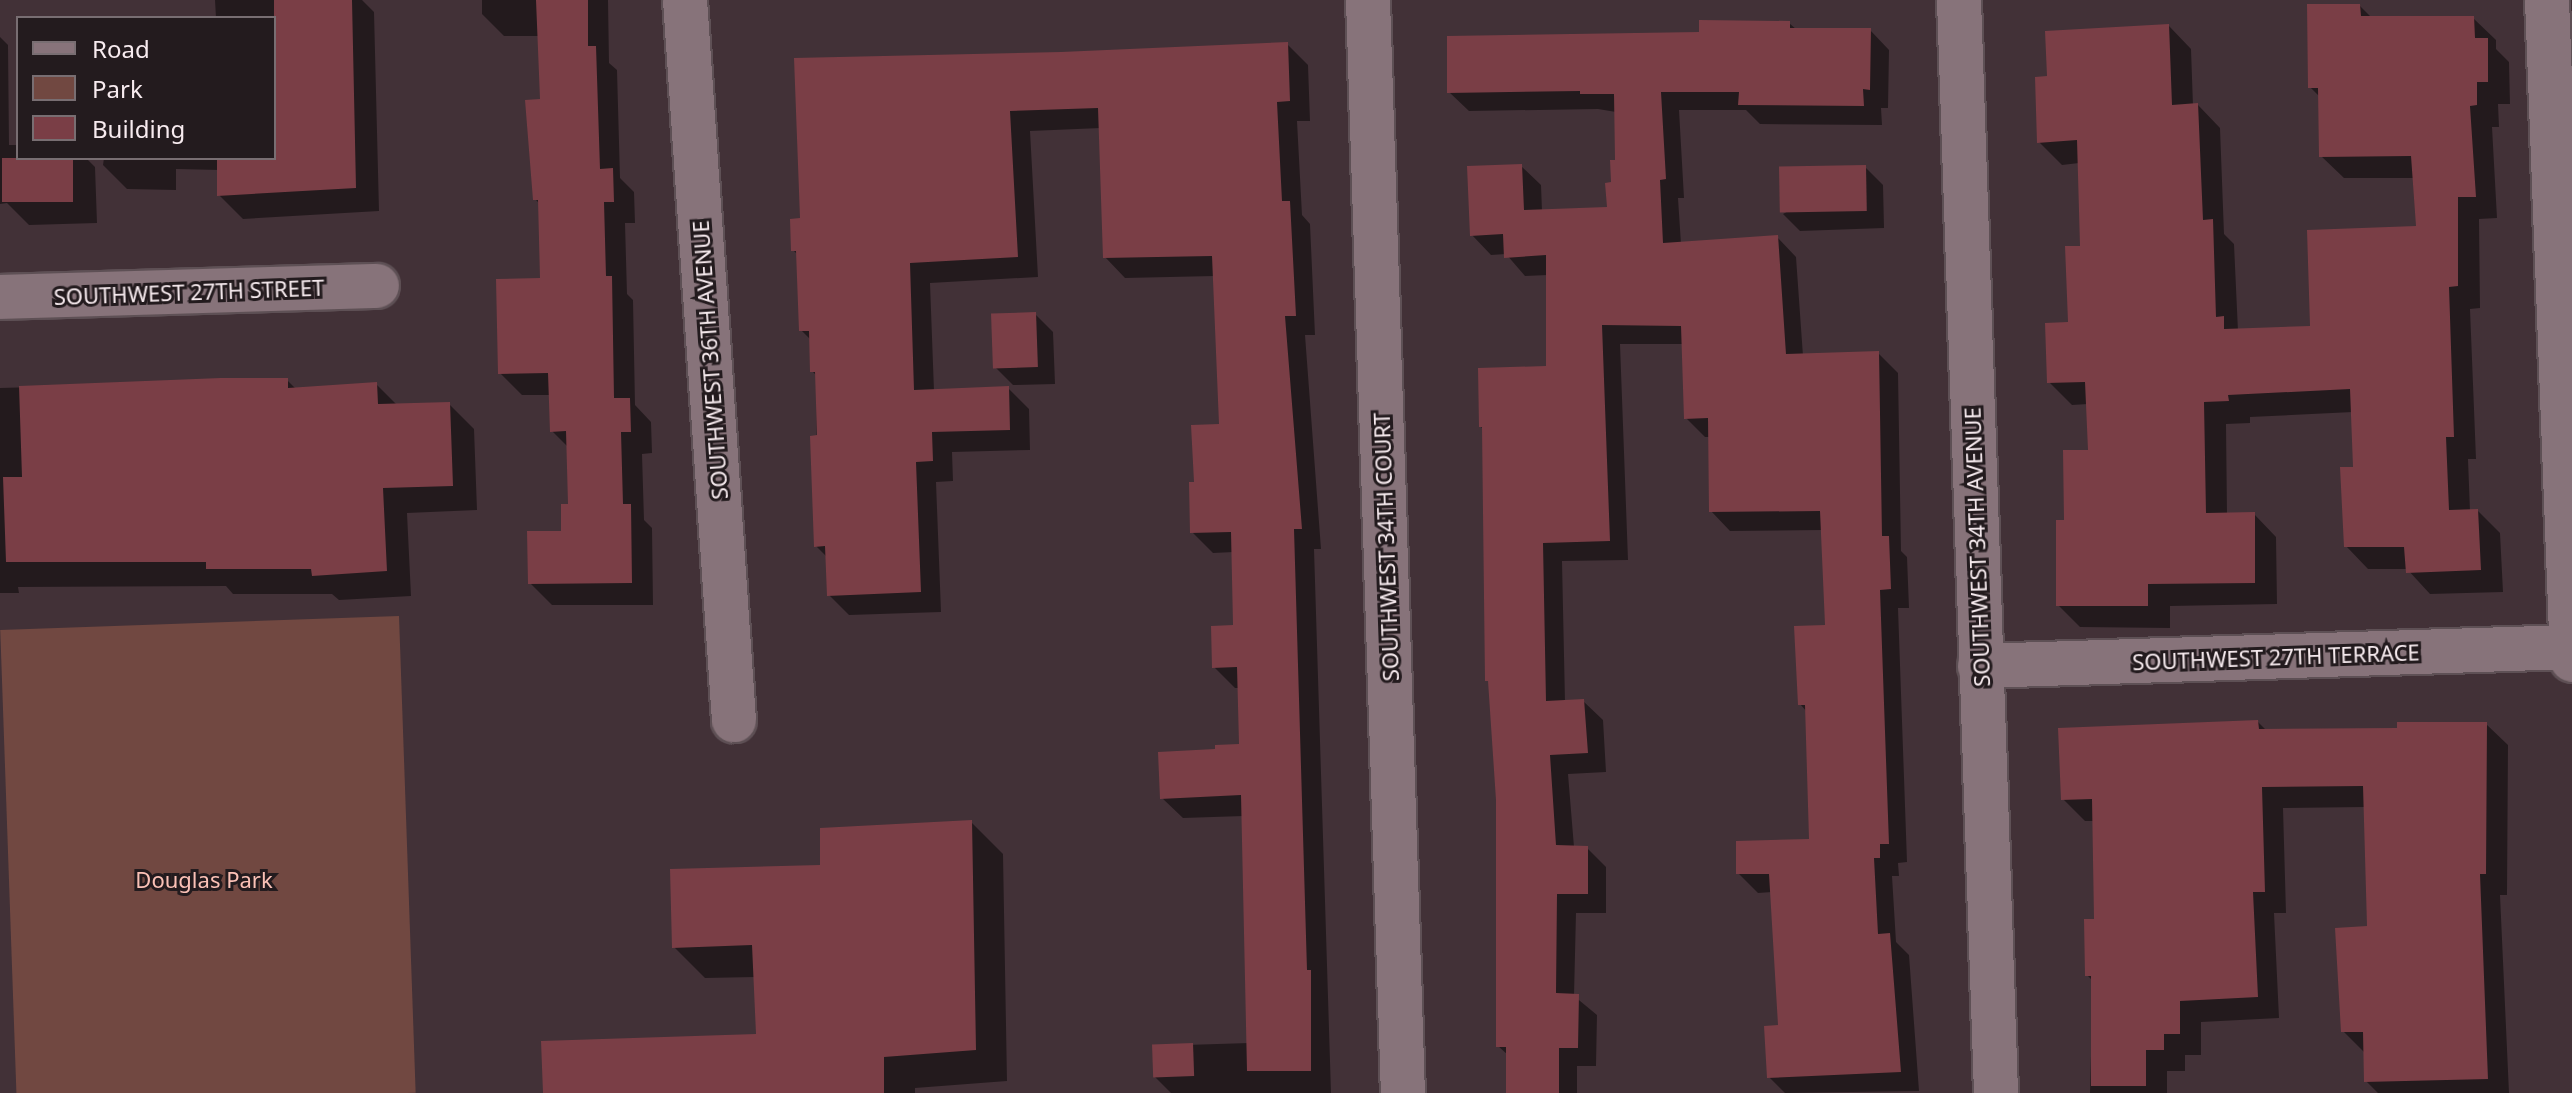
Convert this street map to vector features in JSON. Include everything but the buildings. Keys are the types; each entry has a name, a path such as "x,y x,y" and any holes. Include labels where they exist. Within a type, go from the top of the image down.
{"street":[{"name":"SOUTHWEST 36TH AVENUE","path":"685,0 734,720"},
{"name":"SOUTHWEST 34TH COURT","path":"1368,0 1403,1093"},
{"name":"SOUTHWEST 34TH AVENUE","path":"1959,0 1996,1093"},
{"path":"2547,0 2572,660"},
{"name":"SOUTHWEST 27TH STREET","path":"0,297 377,286"},
{"name":"SOUTHWEST 27TH TERRACE","path":"1980,666 2572,647"}],"green space":[{"name":"Douglas Park","path":"399,616 416,1093 16,1093 0,630"}]}
